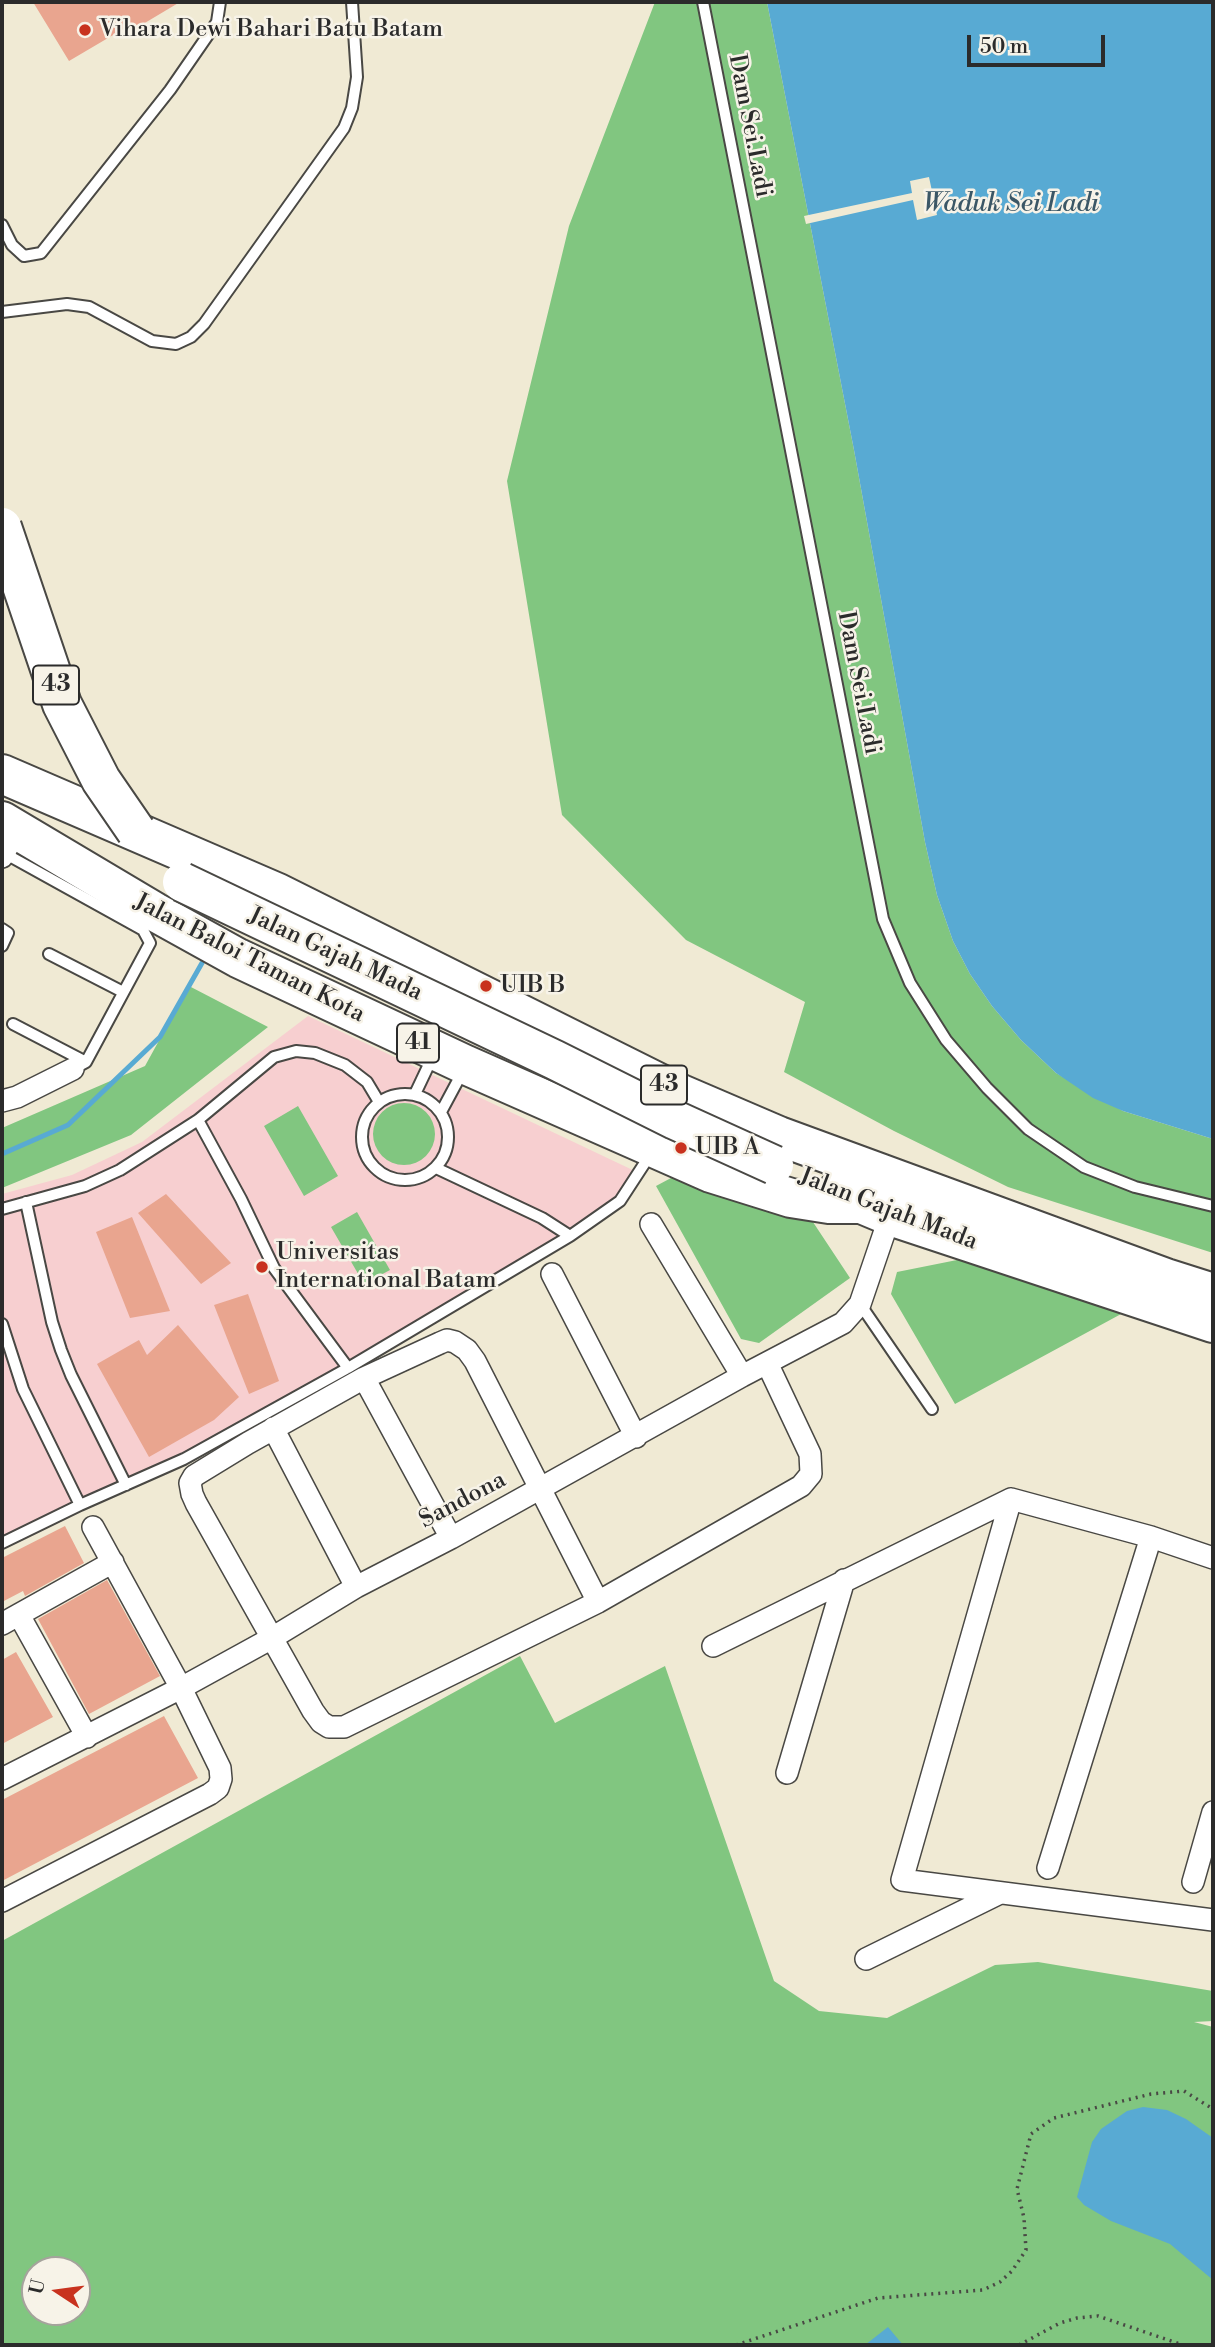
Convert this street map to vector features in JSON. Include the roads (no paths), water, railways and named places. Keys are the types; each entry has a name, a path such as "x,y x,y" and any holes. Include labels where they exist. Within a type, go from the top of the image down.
{"highway":[{"name":"Jalan Gajah Mada","path":"2,527 62,704 101,780 135,831 165,868 182,882 675,1120 875,1210 1213,1323"},
{"name":"Jalan Gajah Mada","path":"2,774 278,893 681,1094 779,1136 1213,1293"},
{"name":"Jalan Baloi Taman Kota","path":"6,840 155,912 238,958 451,1058 711,1173 791,1198 875,1210"},
{"path":"238,958 231,932 236,916 248,903 278,893"}],"street":[{"path":"2,1101 17,1097 79,1065"},
{"name":"Sandona","path":"2,1779 180,1688 272,1638 356,1587 451,1538 742,1376 843,1323 860,1304 875,1210"},
{"path":"651,1224 742,1376"},
{"path":"552,1274 636,1437"},
{"path":"598,1602 475,1361 461,1345 447,1340 356,1373 194,1476 190,1483 191,1494 313,1712 321,1721 336,1728 344,1727 598,1602 801,1486 811,1474 812,1465 806,1443 767,1363"},
{"path":"356,1373 451,1538"},
{"path":"273,1428 356,1587"},
{"path":"1011,1499 902,1880 1213,1920"},
{"path":"713,1646 1011,1499 1151,1537 1213,1558"},
{"path":"2,1901 210,1794 218,1787 221,1779 220,1768 180,1688 93,1527"},
{"path":"1048,1868 1151,1537"},
{"path":"87,1737 10,1620 113,1562"},
{"path":"787,1773 844,1580"},
{"path":"1193,1882 1213,1812"},
{"path":"866,1959 1000,1893"}],"lane":[{"path":"2,225 12,245 24,256 41,253 170,90 217,22 220,2"},
{"path":"2,312 66,304 89,307 152,341 176,344 191,337 204,324 344,128 352,108 357,77 352,2"},
{"name":"Dam Sei.Ladi","path":"703,2 883,919 910,983 946,1040 987,1088 1028,1129 1084,1167 1135,1187 1213,1206"},
{"path":"6,840 142,930 150,943 79,1065 13,1024"},
{"path":"2,929 8,933 2,946"},
{"path":"49,954 123,992"},
{"path":"2,1209 85,1186 120,1170 198,1120 274,1057 296,1051 316,1054 345,1065 367,1082 379,1102"},
{"path":"415,1094 451,1058"},
{"path":"441,1112 451,1058"},
{"path":"415,1094 429,1100 441,1112 449,1141 445,1156 436,1168 410,1181 383,1175 372,1166 365,1153 363,1125 369,1112 379,1102 390,1096 415,1094"},
{"path":"198,1120 241,1199 274,1268 356,1373"},
{"path":"2,1543 184,1459 356,1373 620,1201 655,1147"},
{"path":"436,1168 542,1217 570,1236"},
{"path":"26,1202 52,1322 61,1350 127,1485"},
{"path":"860,1304 932,1409"},
{"path":"2,1324 23,1389 80,1505"}],"water":[{"name":"Waduk Sei Ladi","path":"767,2 1213,2 1213,1139 1123,1111 1093,1098 1056,1073 1021,1040 992,1006 970,974 953,941 937,895 925,842 854,450"},
{"path":"1143,2107 1167,2110 1186,2119 1213,2138 1213,2280 1170,2244 1111,2221 1084,2205 1077,2197 1092,2142 1101,2129 1127,2111"},
{"path":"888,2327 903,2345 865,2345"}],"waterway":[{"path":"2,1154 68,1125 160,1037 202,963"}],"place":[{"name":"Vihara Dewi Bahari Batu Batam","path":"85,30"},
{"name":"UIB B","path":"486,986"},
{"name":"UIB A","path":"681,1148"},
{"name":"Universitas International Batam","path":"262,1267"}]}
